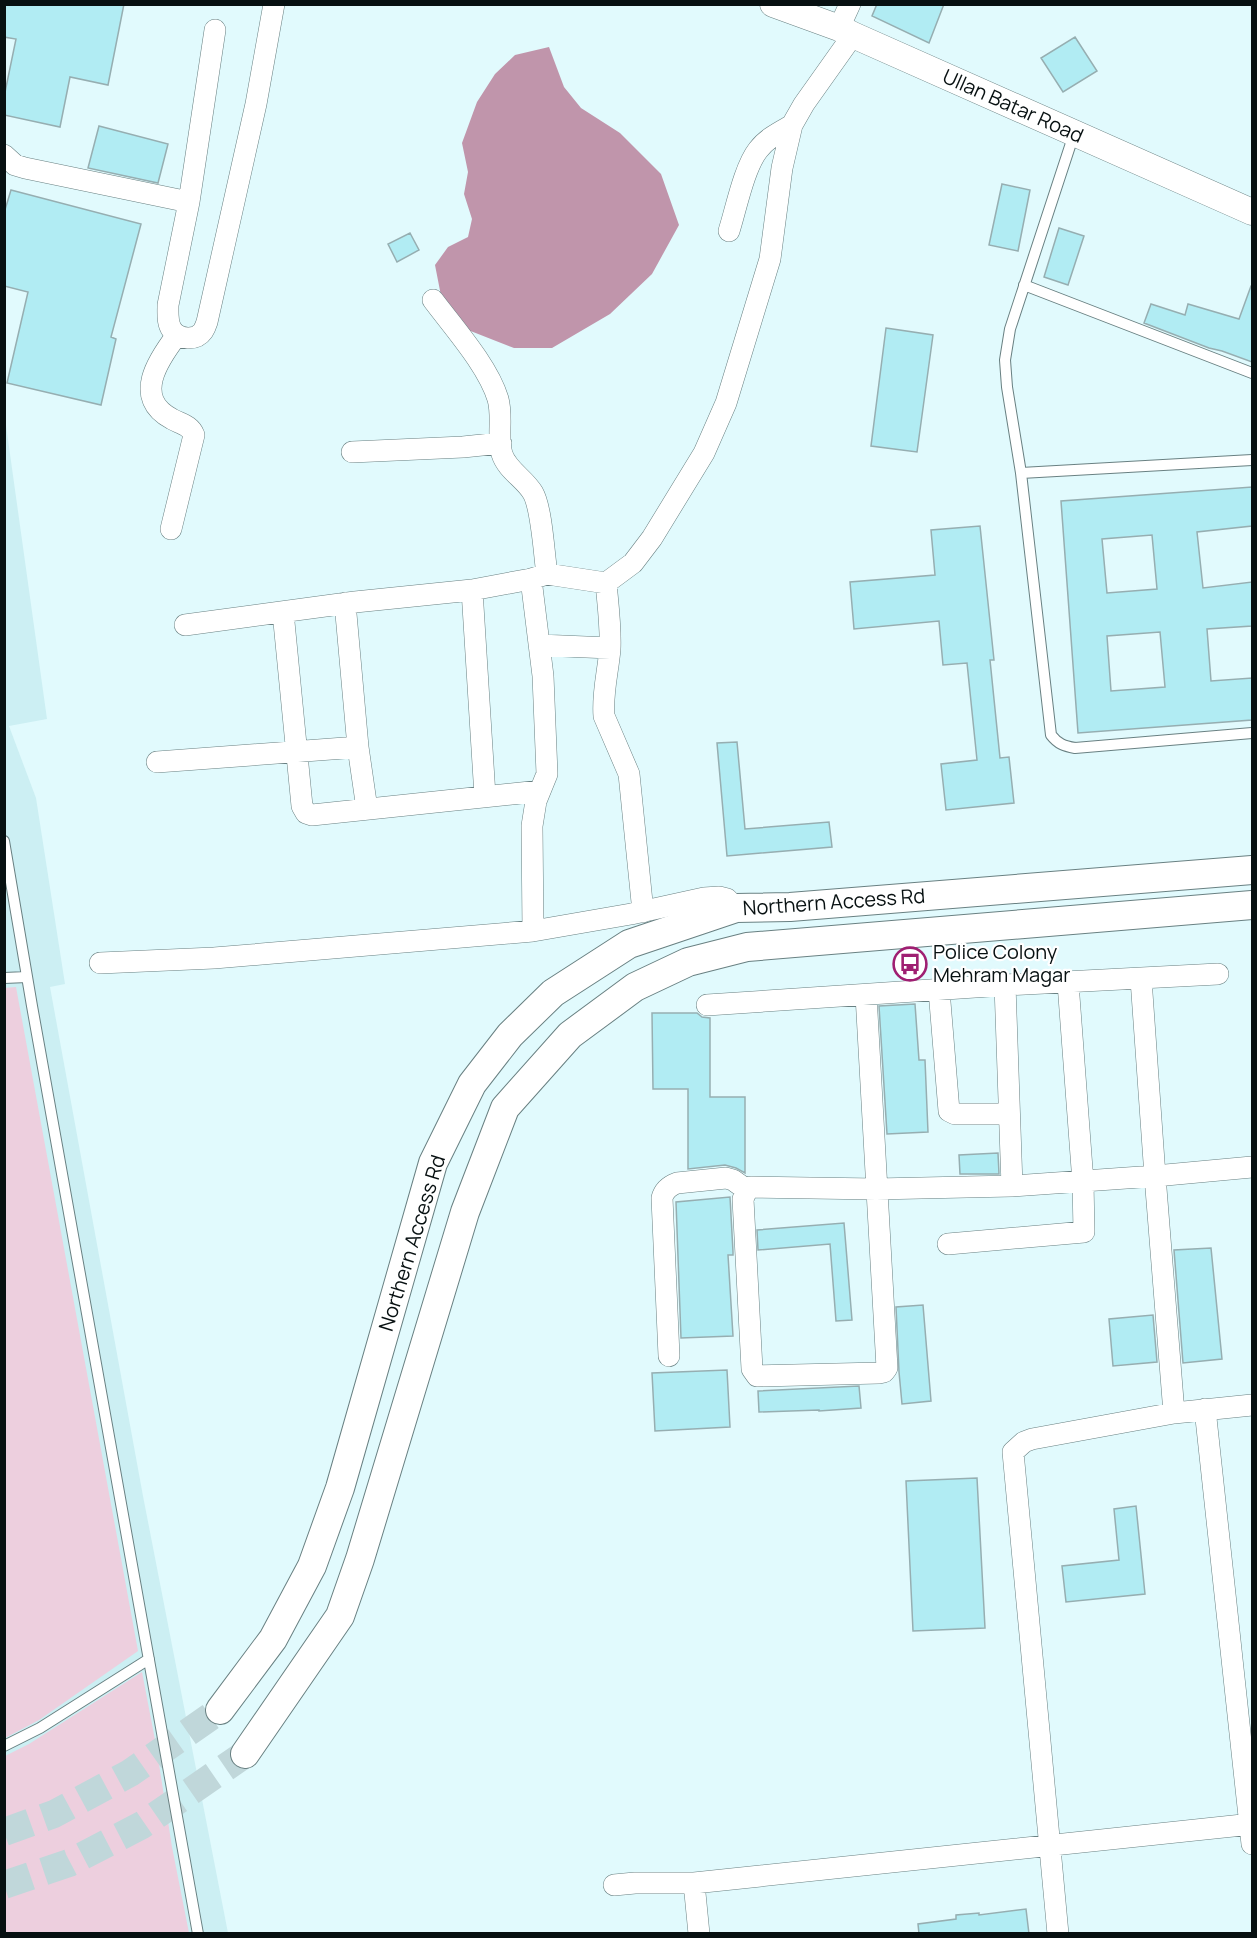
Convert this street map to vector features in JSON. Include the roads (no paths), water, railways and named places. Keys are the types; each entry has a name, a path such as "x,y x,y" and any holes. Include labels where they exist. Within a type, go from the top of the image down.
{"main road":[{"name":"Northern Access Rd","path":"220,1710 273,1639 312,1566 340,1488 434,1163 472,1084 510,1035 554,993 629,944 736,908 790,907 1252,870"},
{"name":"Northern Access Rd","path":"245,1754 340,1616 360,1559 465,1212 505,1108 570,1035 635,987 688,962 747,947 1252,905"},
{"path":"790,907 794,943"}],"street":[{"path":"215,30 189,202 168,306 168,322 171,330 183,337 197,337 203,332 207,322 256,104 274,4"},
{"name":"Ullan Batar Road","path":"773,4 846,32 1252,212"},
{"path":"185,625 345,603 472,590 539,577 606,583 633,563 652,538 704,453 726,403 770,259 782,168 792,125 846,32 850,4"},
{"path":"729,231 751,162 757,151 770,138 792,125"},
{"path":"4,155 15,165 25,168 189,202"},
{"path":"433,300 491,381 501,410 501,452 505,460 530,488 537,502 539,645 543,676 547,774 535,807 532,826 534,931"},
{"path":"171,529 194,435 190,428 158,409 151,390 153,373 161,355 177,335"},
{"path":"352,452 501,443"},
{"path":"606,583 610,648 603,705 604,716 618,745 628,774 642,912"},
{"path":"472,590 485,796"},
{"path":"345,603 358,747 367,809"},
{"path":"283,612 303,806 306,813 312,815 540,791"},
{"path":"539,645 610,648"},
{"path":"157,762 358,747"},
{"path":"100,963 214,958 534,931 642,912 704,898 719,897 727,900 736,908"},
{"path":"707,1005 1005,985 1218,974"},
{"path":"1141,979 1174,1413"},
{"path":"948,1244 1083,1233 1083,1182 1068,982"},
{"path":"1005,985 1012,1186"},
{"path":"939,990 949,1111 955,1114 1009,1113"},
{"path":"866,995 876,1189 886,1370 879,1373 761,1376 754,1373 744,1230 743,1199 747,1190 758,1186 876,1189 1012,1186 1252,1167"},
{"path":"669,1356 663,1193 670,1186 677,1184 726,1178 747,1190"},
{"path":"1058,1934 1015,1483 1014,1452 1017,1447 1032,1438 1174,1413 1252,1405"},
{"path":"614,1886 636,1883 694,1882 1050,1845 1252,1831 1205,1409"},
{"path":"694,1882 699,1934"}],"lane":[{"path":"1074,133 1010,329 1005,360 1007,387 1021,473 1051,735 1064,746 1076,748 1252,733"},
{"path":"1024,285 1252,373"},
{"path":"1021,473 1252,460"},
{"path":"4,841 198,1934"},
{"path":"4,978 27,977"},
{"path":"4,1746 40,1728 149,1659"}],"tunnel":[{"path":"4,1832 54,1814 130,1773 220,1710"},
{"path":"4,1885 69,1863 142,1825 245,1754"}],"place":[{"name":"Police Colony Mehram Magar","path":"910,964"}]}
